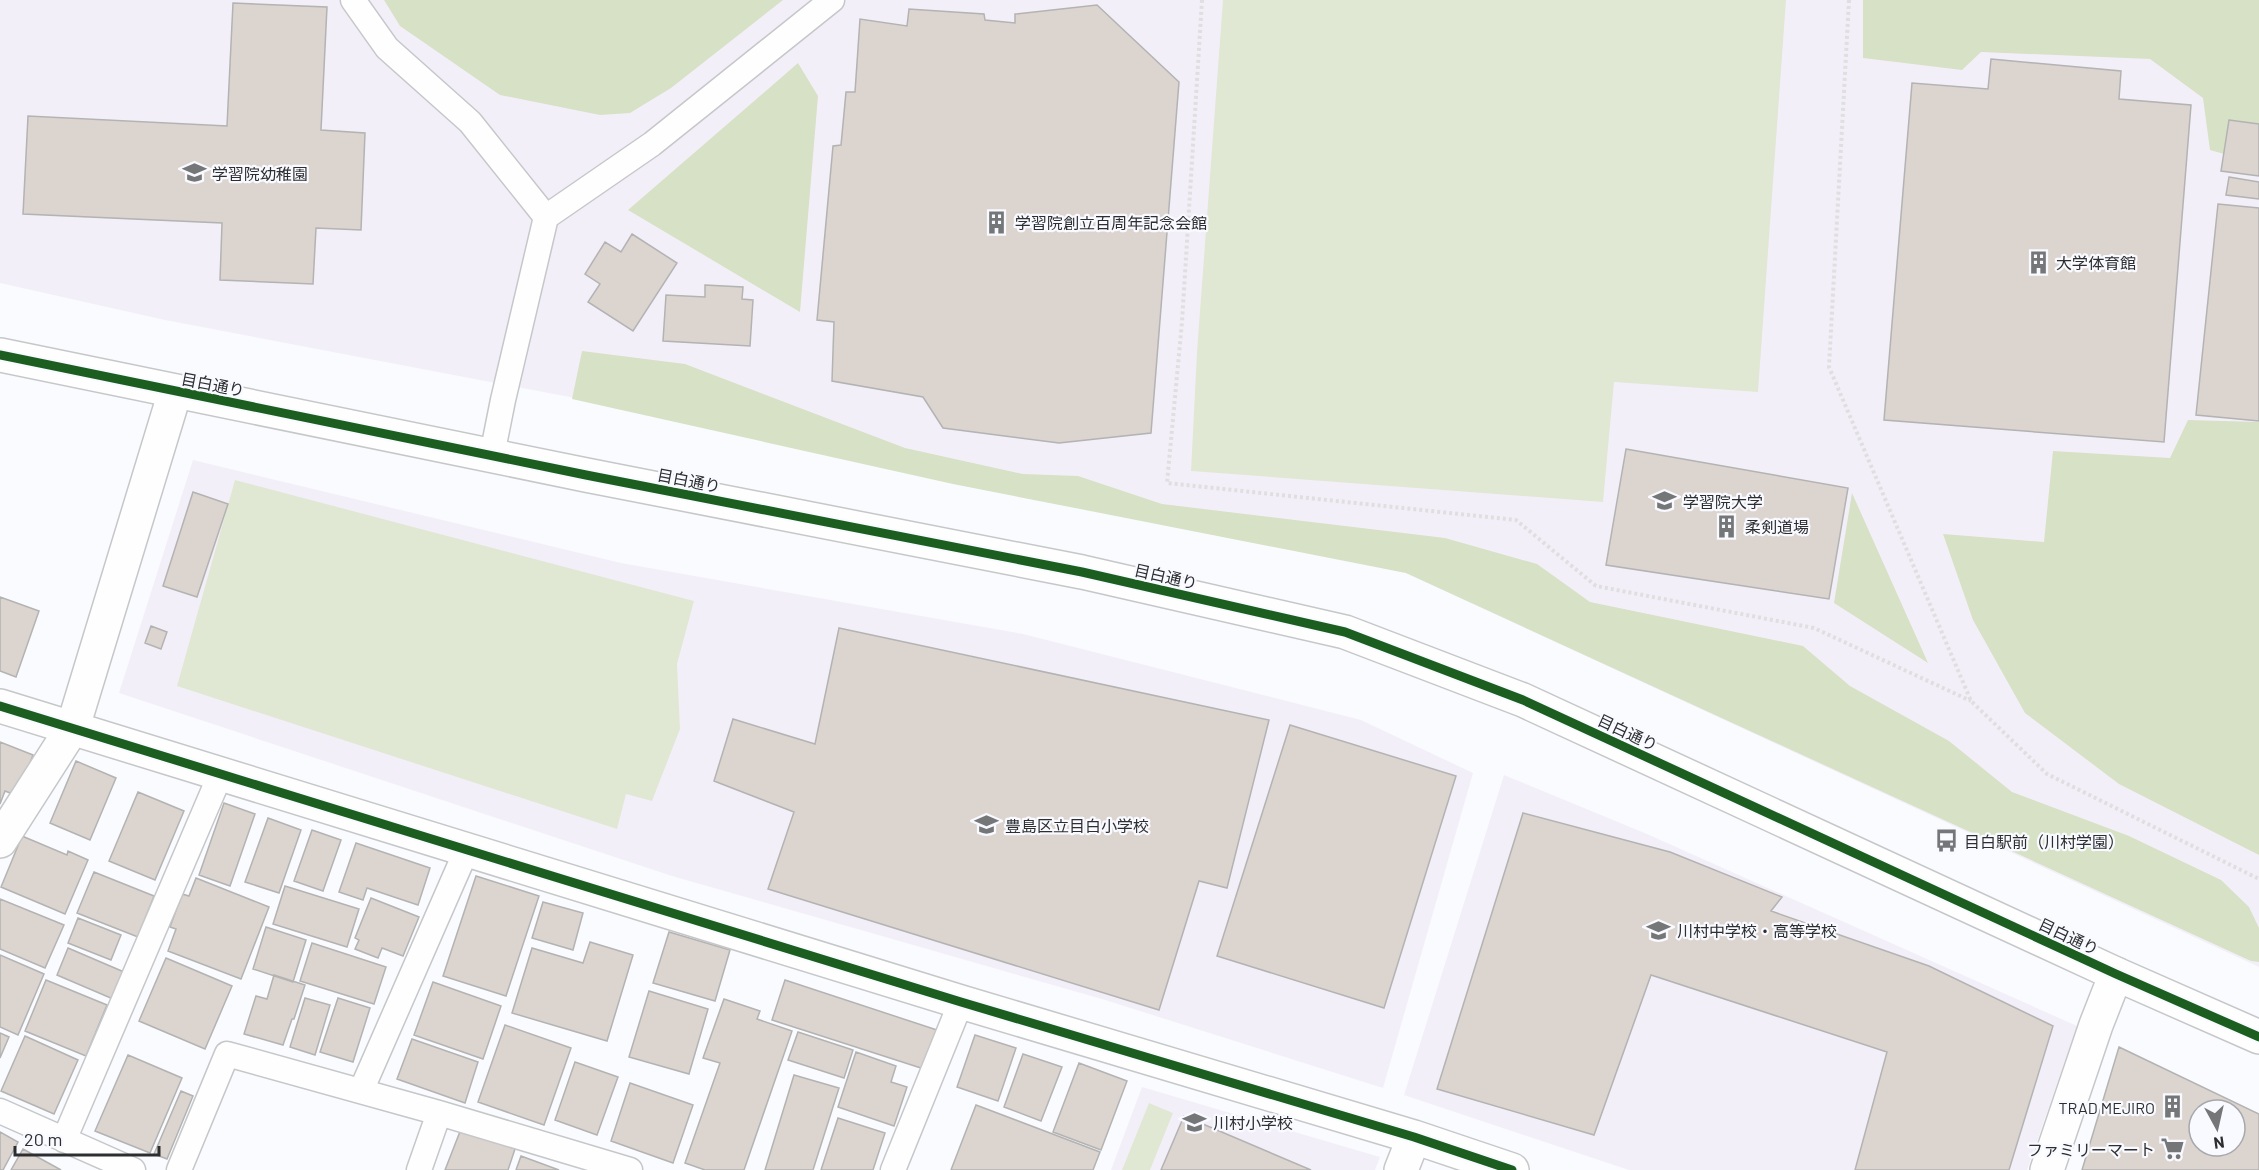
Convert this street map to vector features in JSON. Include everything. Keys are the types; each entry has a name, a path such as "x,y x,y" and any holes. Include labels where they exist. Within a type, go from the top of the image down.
{"main road":[{"name":"目白通り","path":"0,355 1082,573 1345,632 1523,700 2116,974 2259,1037"},
{"path":"0,841 73,727 175,392"},
{"path":"0,706 961,1002 1414,1137 1512,1170"},
{"path":"2047,1170 2096,1025 2116,974"},
{"path":"1401,1170 1414,1137"}],"lane":[{"path":"353,0 387,48 470,122 546,217"},
{"path":"492,455 546,217 652,144 832,0"},
{"path":"64,1140 221,773"},
{"path":"361,1091 467,849"},
{"path":"893,1170 961,1002"},
{"path":"179,1170 227,1054 439,1113 630,1170"},
{"path":"0,1111 133,1170"},
{"path":"419,1170 439,1113"}],"path":[{"path":"1202,0 1182,322 1167,483 1516,520 1596,586 1814,628 1971,701 2046,774 2259,879"},
{"path":"1849,0 1829,367 1971,701"}],"shaded area":[{"name":"学習院大学","path":"0,0 2259,0 2259,967 1406,573 738,429 165,320 0,283"},
{"name":"豊島区立目白小学校","path":"193,460 621,563 1023,634 1361,720 1473,773 1383,1088 1102,999 672,876 119,693"},
{"name":"川村中学校・高等学校","path":"1504,775 1647,834 2077,1026 2027,1170 1629,1170 1404,1095"},
{"name":"川村小学校","path":"1142,1087 1380,1157 1375,1170 1111,1170"}],"green space":[{"path":"384,0 783,0 671,88 630,113 600,115 500,95 400,26"},
{"path":"1223,0 1786,0 1758,392 1614,382 1603,502 1191,471 1197,352"},
{"path":"1863,0 2259,0 2259,164 2210,150 2203,98 2150,59 1981,52 1962,70 1863,58"},
{"path":"798,63 818,96 800,312 628,210"},
{"path":"582,351 685,364 905,448 1023,474 1078,476 1162,504 1445,538 1537,564 1590,602 1803,646 1850,686 1949,741 2012,792 2129,836 2221,880 2249,907 2259,928 2259,962 2251,961 1406,573 953,484 572,399"},
{"path":"2188,420 2259,422 2259,855 2119,784 2025,713 1973,620 1943,534 2044,542 2053,451 2170,458"},
{"path":"235,480 694,601 677,664 680,729 652,801 626,794 617,829 177,686"},
{"path":"1852,493 1928,663 1834,603"},
{"path":"1149,1103 1173,1113 1150,1170 1122,1170"}],"building":[{"name":"学習院幼稚園","path":"233,3 327,7 321,130 365,133 361,230 316,228 313,284 220,280 222,223 23,214 28,116 227,126"},
{"name":"学習院創立百周年記念会館","path":"1097,5 1179,82 1151,433 1059,443 943,428 923,397 832,381 834,322 817,320 833,146 841,145 846,92 855,92 860,19 907,26 909,9 984,14 985,20 1015,23 1015,14"},
{"name":"大学体育館","path":"1991,59 2121,71 2119,99 2191,105 2164,442 1884,420 1912,83 1988,89"},
{"path":"2229,120 2259,124 2259,176 2221,171"},
{"path":"2229,177 2259,182 2259,199 2226,195"},
{"path":"2218,204 2259,208 2259,421 2196,415"},
{"path":"632,234 677,263 633,331 588,302 600,284 585,274 605,242 621,252"},
{"path":"705,285 743,287 742,299 753,300 750,346 663,341 666,295 705,297"},
{"name":"柔剣道場","path":"1626,449 1848,488 1829,599 1606,565"},
{"path":"193,492 228,504 197,597 163,586"},
{"path":"0,597 39,611 16,677 0,671"},
{"path":"151,626 167,632 161,649 145,643"},
{"path":"839,628 1269,720 1227,888 1199,881 1159,1010 768,889 794,812 714,781 733,719 815,744"},
{"path":"1290,725 1456,776 1384,1008 1217,956"},
{"path":"0,742 33,755 18,796 5,791 0,804"},
{"path":"76,761 116,778 90,840 50,823"},
{"path":"138,792 184,811 155,880 109,861"},
{"path":"224,803 255,814 230,886 199,875"},
{"name":"川村中学校・高等学校","path":"1523,813 1670,852 1782,897 1771,911 1929,966 2053,1026 2009,1170 1855,1170 1887,1052 1651,975 1594,1135 1437,1089"},
{"path":"268,818 301,830 279,893 245,882"},
{"path":"312,830 341,840 323,891 294,881"},
{"path":"22,836 67,855 68,851 88,860 65,914 1,887"},
{"path":"356,843 430,868 418,905 367,888 363,900 339,892"},
{"path":"94,872 154,896 138,937 77,913"},
{"path":"476,876 539,896 506,996 443,976"},
{"path":"196,878 269,907 241,979 168,951 176,929 170,927 182,894 189,896"},
{"path":"285,886 359,909 347,947 273,924"},
{"path":"371,898 419,917 403,956 382,948 378,958 355,949 359,940 355,938"},
{"path":"0,899 64,925 45,968 0,949"},
{"path":"543,902 583,913 573,950 532,938"},
{"path":"78,918 121,935 111,960 68,943"},
{"path":"266,927 306,940 293,982 253,969"},
{"path":"669,932 730,950 715,1001 653,983"},
{"path":"590,942 633,955 607,1041 512,1013 532,948 583,963"},
{"path":"312,943 386,967 374,1004 300,981"},
{"path":"68,948 124,972 113,999 57,975"},
{"path":"0,955 44,974 18,1035 0,1027"},
{"path":"166,958 232,986 205,1049 139,1021"},
{"path":"274,975 305,985 283,1045 244,1034 256,996 267,999"},
{"path":"46,980 107,1005 86,1056 25,1031"},
{"path":"785,980 937,1030 924,1069 772,1020"},
{"path":"433,982 501,1006 483,1059 414,1035"},
{"path":"649,991 708,1009 689,1074 629,1057"},
{"path":"305,998 330,1005 315,1055 290,1047"},
{"path":"338,998 370,1008 353,1062 320,1052"},
{"path":"724,999 760,1011 757,1019 792,1031 744,1170 705,1170 685,1163 720,1063 703,1058"},
{"path":"505,1025 571,1048 544,1125 478,1102"},
{"path":"798,1032 853,1050 844,1078 788,1060"},
{"path":"0,1033 9,1037 0,1058"},
{"path":"975,1035 1016,1048 998,1101 957,1087"},
{"path":"25,1036 78,1060 54,1114 1,1091"},
{"path":"412,1039 478,1062 465,1103 397,1079"},
{"name":"TRAD MEJIRO","path":"2119,1047 2226,1098 2187,1098 2187,1158 2247,1158 2247,1108 2259,1114 2259,1170 2082,1170"},
{"path":"856,1052 896,1066 891,1082 907,1087 894,1126 838,1107"},
{"path":"1023,1054 1062,1067 1041,1121 1004,1107"},
{"path":"128,1055 182,1078 150,1153 95,1131"},
{"path":"575,1062 618,1077 597,1135 555,1120"},
{"path":"1079,1063 1127,1081 1101,1150 1053,1132"},
{"path":"794,1075 839,1088 813,1170 765,1170"},
{"path":"630,1083 693,1105 673,1163 611,1141"},
{"path":"181,1091 193,1096 167,1159 154,1154"},
{"path":"976,1105 1100,1152 1093,1170 951,1170"},
{"path":"1184,1116 1311,1170 1161,1170"},
{"path":"838,1118 885,1133 873,1170 821,1170"},
{"path":"461,1129 515,1149 508,1170 445,1170"},
{"path":"0,1132 18,1142 3,1170 0,1170"},
{"path":"23,1149 61,1170 11,1170"},
{"path":"521,1156 559,1170 516,1170"}],"cycle path":[{"path":"0,355 586,475 1082,572 1345,632 1523,700 2116,974 2259,1037"},
{"path":"0,706 961,1002 1414,1137 1512,1170"}],"place":[{"name":"学習院幼稚園","path":"194,173"},
{"name":"学習院創立百周年記念会館","path":"997,222"},
{"name":"大学体育館","path":"2038,262"},
{"name":"学習院大学","path":"1665,501"},
{"name":"柔剣道場","path":"1727,526"},
{"name":"豊島区立目白小学校","path":"987,825"},
{"name":"目白駅前（川村学園）","path":"1946,841"},
{"name":"川村中学校・高等学校","path":"1659,930"},
{"name":"TRAD MEJIRO","path":"2173,1107"},
{"name":"川村小学校","path":"1195,1122"},
{"name":"ファミリーマート","path":"2173,1149"}]}
